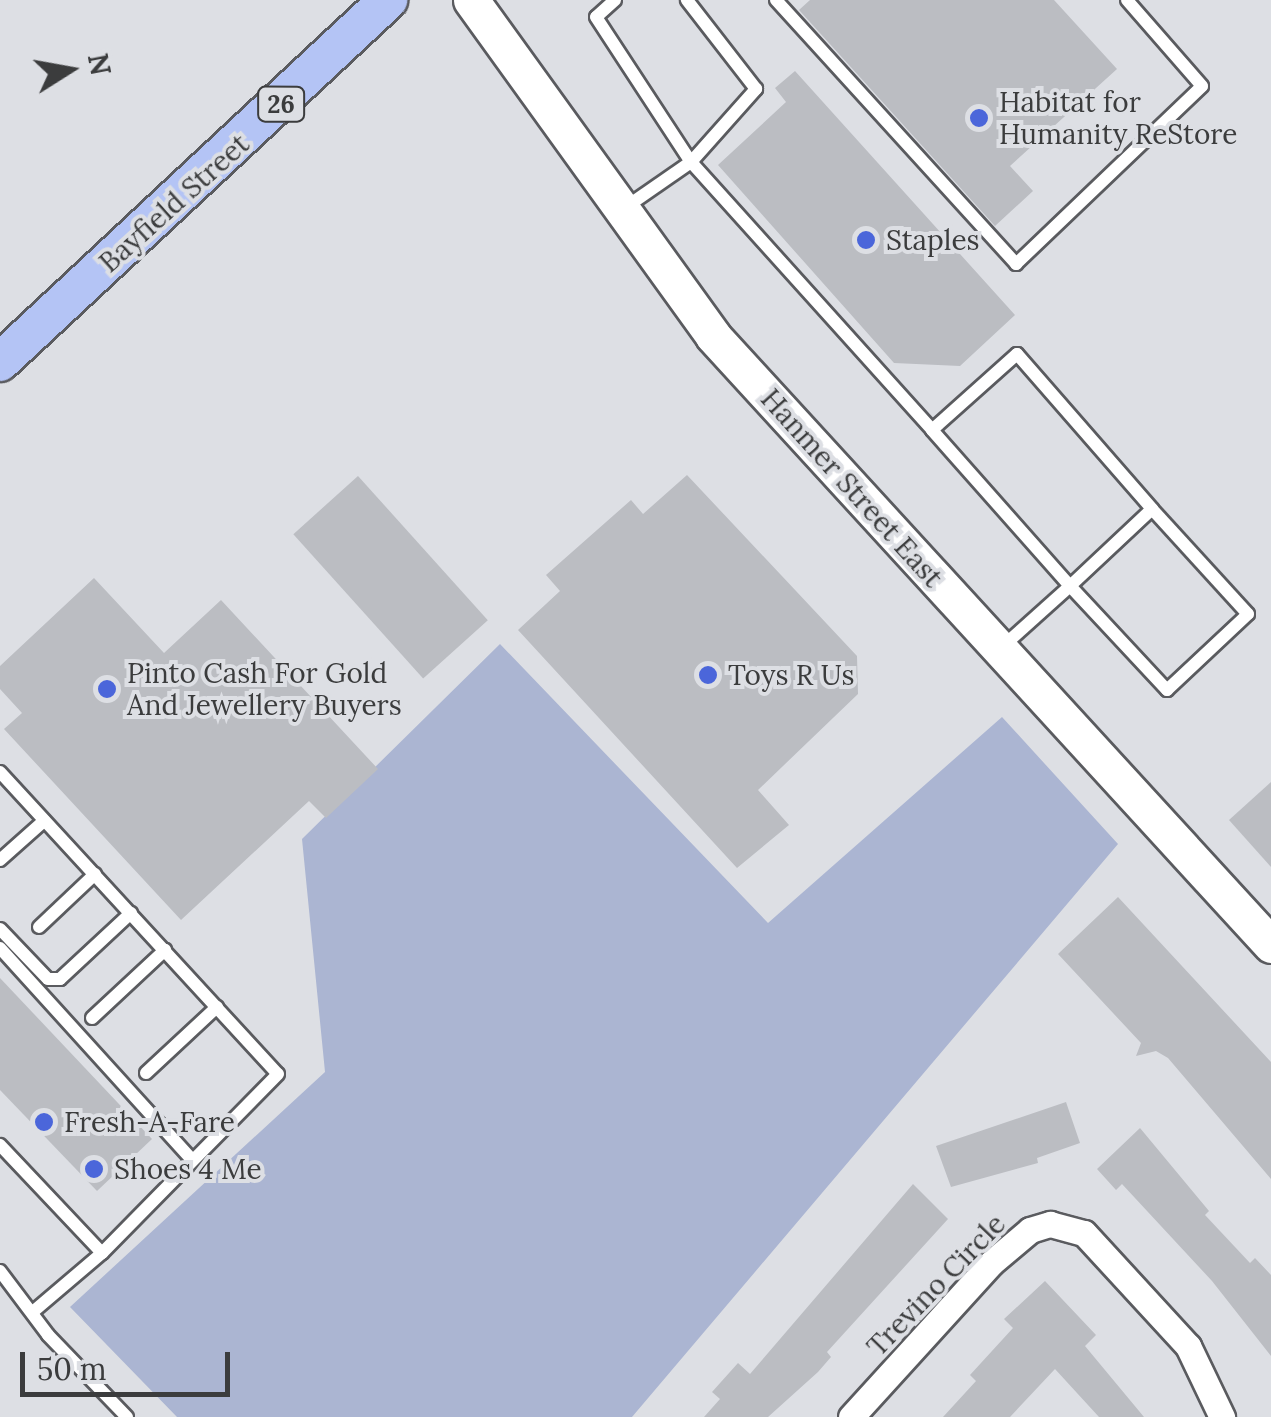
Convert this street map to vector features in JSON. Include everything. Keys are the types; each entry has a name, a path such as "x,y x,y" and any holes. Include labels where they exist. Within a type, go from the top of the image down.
{"main road":[{"name":"Bayfield Street","path":"0,362 388,0"}],"street":[{"name":"Hanmer Street East","path":"471,0 712,336 1271,944"},
{"name":"Trevino Circle","path":"851,1417 992,1263 1030,1230 1050,1224 1084,1233 1188,1346 1222,1417"}],"lane":[{"path":"615,0 596,17 691,162 1070,586 1166,690 1248,614 1017,354 932,430"},
{"path":"620,211 691,162 756,88 687,0"},
{"path":"776,0 1016,264 1202,86 1127,0"},
{"path":"999,650 1152,509"},
{"path":"1,774 278,1074 102,1253 34,1310"},
{"path":"0,860 44,821"},
{"path":"39,927 95,874"},
{"path":"0,928 48,979 60,979 131,913"},
{"path":"0,948 192,1160"},
{"path":"92,1018 164,950"},
{"path":"146,1073 217,1006"},
{"path":"0,1145 102,1253"},
{"path":"0,1271 34,1310 48,1335 128,1417"}],"shaded area":[{"path":"500,644 768,923 1002,717 1118,844 632,1417 177,1417 70,1307 325,1072 302,839"}],"building":[{"name":"Habitat for Humanity ReStore","path":"810,0 1054,0 1117,69 1010,166 1033,191 995,226 799,10"},
{"name":"Staples","path":"795,71 1015,315 960,366 894,363 718,165 786,102 775,88"},
{"name":"Toys R Us","path":"687,475 857,656 858,694 758,790 789,825 737,868 518,630 560,591 546,575 631,500 643,514"},
{"path":"358,476 488,620 423,678 293,534"},
{"path":"94,578 164,653 221,600 378,769 326,818 309,801 181,920 4,729 22,713 0,689 0,666"},
{"path":"1271,782 1271,867 1229,820"},
{"path":"1118,897 1271,1062 1271,1179 1168,1058 1156,1051 1136,1056 1141,1043 1058,954"},
{"path":"0,978 152,1139 97,1191 0,1090"},
{"path":"1066,1102 1080,1143 1037,1158 1038,1163 951,1187 936,1146"},
{"path":"1140,1128 1209,1211 1205,1215 1250,1263 1255,1258 1271,1275 1271,1356 1212,1281 1122,1184 1116,1190 1097,1169"},
{"path":"913,1184 948,1219 827,1352 831,1357 818,1372 768,1417 704,1417 720,1399 712,1392 738,1363 750,1374"},
{"path":"1045,1281 1096,1335 1085,1346 1144,1417 1099,1417 1055,1369 1010,1417 943,1417 976,1381 970,1375 1013,1328 1004,1319"}],"place":[{"name":"Habitat for Humanity ReStore","path":"979,118"},
{"name":"Staples","path":"866,240"},
{"name":"Toys R Us","path":"708,675"},
{"name":"Pinto Cash For Gold And Jewellery Buyers","path":"107,689"},
{"name":"Fresh-A-Fare","path":"44,1122"},
{"name":"Shoes 4 Me","path":"94,1169"}]}
